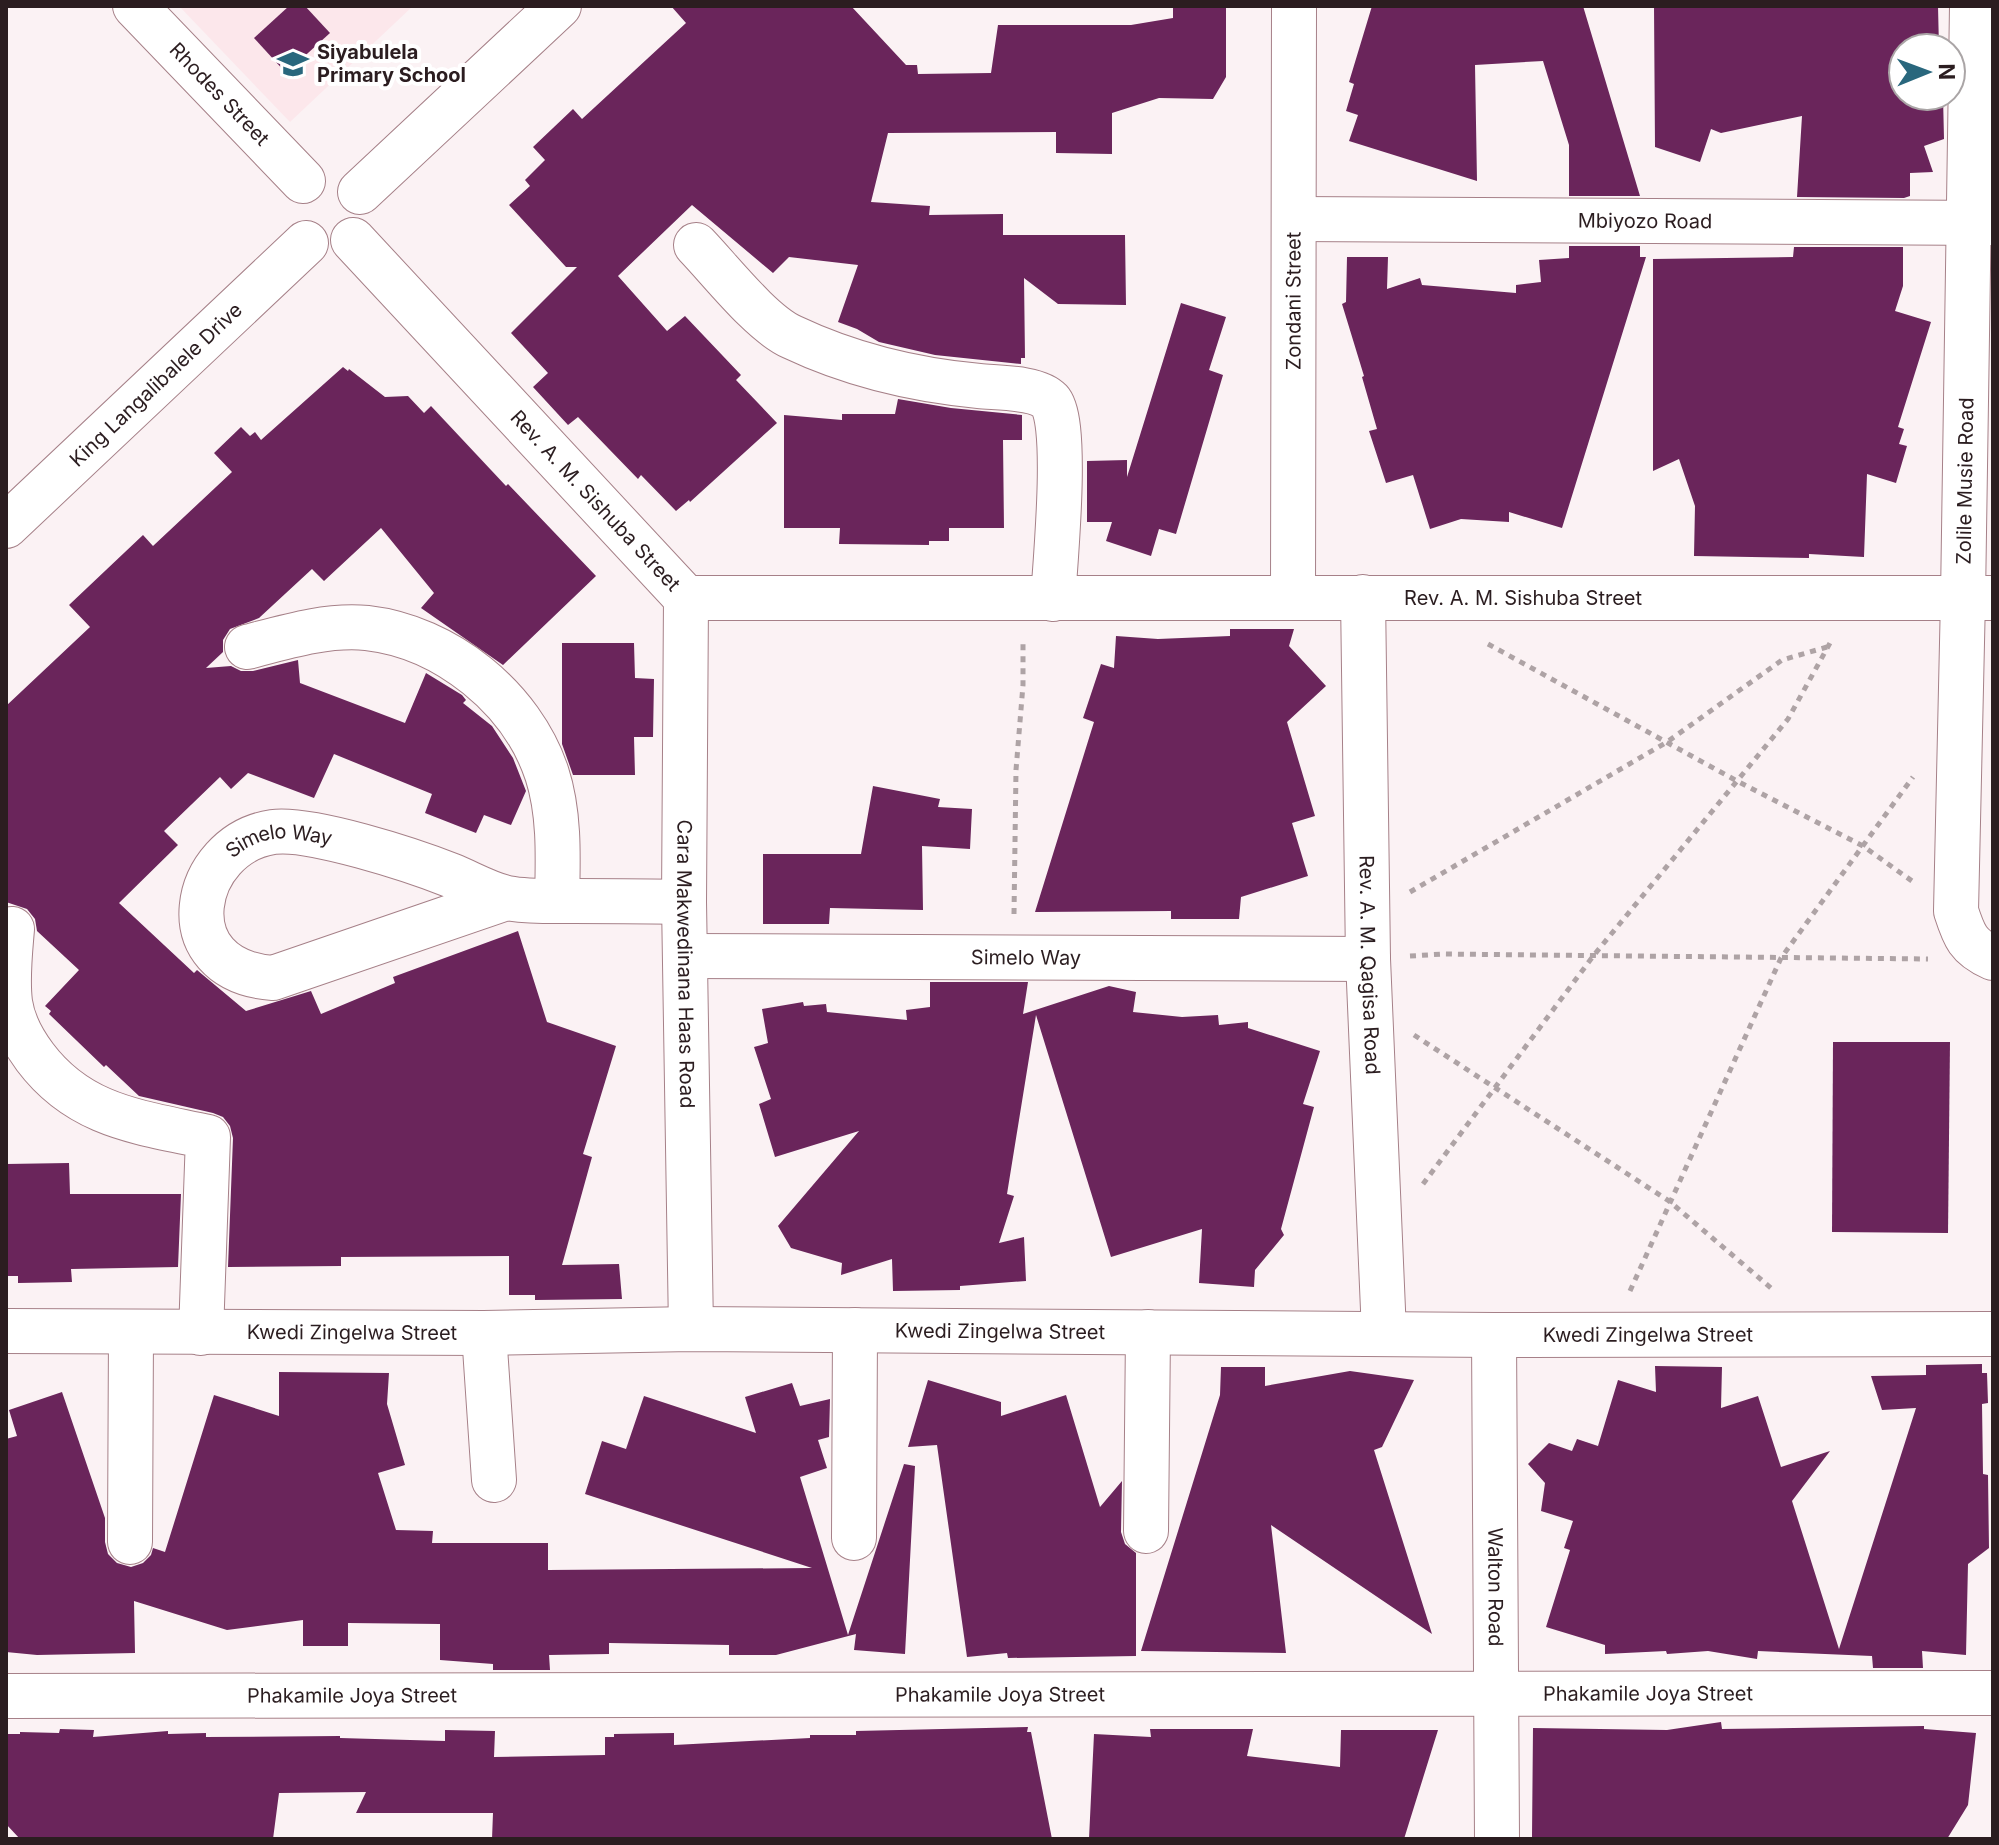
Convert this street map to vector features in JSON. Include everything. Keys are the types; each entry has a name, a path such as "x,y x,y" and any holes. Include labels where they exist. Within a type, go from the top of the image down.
{"street":[{"name":"Rhodes Street","path":"135,6 303,181"},
{"path":"360,192 559,6"},
{"name":"Zondani Street","path":"1293,597 1294,6"},
{"name":"Zolile Musie Road","path":"1972,6 1980,223 1978,598 1960,734 1956,911 1963,933 1984,954"},
{"path":"335,173 350,180 360,192 365,205 365,218 353,240 330,249 317,248 306,243 294,230 288,213 292,195 303,181 318,174 335,173"},
{"name":"Mbiyozo Road","path":"1295,219 1980,223"},
{"name":"Rev. A. M. Sishuba Street","path":"353,240 686,598 1978,598"},
{"name":"King Langalibalele Drive","path":"6,526 306,243"},
{"path":"696,245 764,316 788,336 872,366 929,382 1015,389 1040,394 1051,401 1057,414 1060,441 1038,600"},
{"name":"Rev. A. M. Qagisa Road","path":"1363,597 1368,959 1384,1333"},
{"name":"Cara Makwedinana Haas Road","path":"686,598 684,902 691,1329"},
{"path":"247,647 291,635 366,628 422,642 471,671 510,705 535,745 548,775 558,849 557,901"},
{"name":"Simelo Way","path":"506,898 273,978 254,977 235,970 219,959 206,941 201,900 209,881 225,859 246,839 275,832 312,835 397,856 506,898 684,902"},
{"path":"12,929 9,973 12,1012 26,1045 47,1073 76,1098 105,1113 208,1137 201,1333"},
{"name":"Simelo Way","path":"686,956 1368,959"},
{"name":"Kwedi Zingelwa Street","path":"6,1331 484,1333 691,1329 1494,1335 1993,1334"},
{"path":"854,1538 855,1330"},
{"path":"130,1542 131,1332"},
{"path":"1146,1531 1148,1332"},
{"path":"484,1333 494,1480"},
{"name":"Walton Road","path":"1494,1335 1497,1839"},
{"name":"Phakamile Joya Street","path":"6,1696 1993,1693"}],"path":[{"path":"1378,1197 1415,1194 1594,955 1788,719 1828,646 1859,599"},
{"path":"1014,956 1016,770 1023,685 1038,600"},
{"path":"1486,642 1737,781 1863,846 1956,911"},
{"path":"1368,894 1406,894 1667,742 1782,660 1828,646"},
{"path":"1630,1333 1627,1297 1781,958 1932,751 1960,734"},
{"path":"1368,959 1444,954 1938,959 1984,954"},
{"path":"1371,1031 1410,1032 1669,1201 1777,1293 1783,1333"}],"shaded area":[{"name":"Siyabulela Primary School","path":"179,6 413,6 290,122"}],"building":[{"path":"289,6 305,6 330,33 286,73 254,38"},
{"path":"671,6 851,6 906,65 917,65 918,74 991,73 998,25 1131,25 1173,18 1173,6 1226,6 1226,77 1213,99 1159,98 1112,113 1112,154 1056,153 1056,132 888,133 871,202 930,206 929,215 1003,214 1003,235 1125,235 1126,305 1058,304 1024,278 1025,358 1021,358 1021,364 935,355 879,342 838,322 858,265 789,257 773,273 692,205 618,276 667,331 685,316 741,375 736,380 777,423 690,502 676,511 641,475 638,479 578,417 568,425 533,387 548,373 511,333 577,267 566,267 509,205 530,186 525,180 545,160 533,147 573,109 582,119 686,23"},
{"path":"1372,6 1583,6 1640,196 1569,196 1569,145 1543,61 1475,65 1477,181 1349,141 1358,115 1346,111 1354,84 1349,82"},
{"path":"1654,6 1938,6 1939,32 1887,32 1887,112 1943,112 1944,139 1924,146 1933,172 1910,173 1910,196 1797,197 1802,116 1721,133 1711,129 1700,162 1655,147"},
{"path":"1569,246 1640,246 1640,257 1646,257 1562,528 1509,512 1509,522 1461,519 1430,529 1413,475 1386,483 1369,431 1377,429 1342,304 1346,302 1347,257 1388,257 1387,289 1420,278 1422,285 1516,293 1516,285 1541,282 1539,260 1569,258"},
{"path":"1794,247 1903,247 1903,286 1895,311 1931,322 1898,427 1904,429 1899,444 1907,446 1896,483 1867,474 1864,557 1809,554 1809,558 1694,556 1695,506 1679,459 1653,471 1653,259 1793,257"},
{"path":"1181,303 1226,317 1209,370 1223,375 1176,534 1159,529 1151,556 1106,541 1112,522 1087,522 1087,461 1127,460 1127,477"},
{"path":"343,367 385,397 408,396 424,413 431,406 596,576 503,665 421,608 434,593 381,528 324,581 312,569 259,618 230,629 223,640 223,652 206,668 231,666 241,671 253,671 298,660 300,683 405,723 426,673 462,695 466,700 463,703 492,726 513,758 526,791 511,825 484,815 476,833 425,813 432,794 334,754 314,798 248,773 231,789 220,777 164,831 178,845 119,903 194,973 197,970 246,1011 311,991 321,1014 395,983 393,977 518,931 547,1022 616,1046 583,1154 592,1157 562,1265 619,1264 622,1299 535,1300 535,1295 509,1295 509,1256 341,1257 341,1266 228,1267 233,1138 230,1126 223,1117 213,1113 139,1096 49,1014 51,1011 45,1006 79,970 37,931 35,919 27,909 6,902 6,706 90,627 69,605 143,535 153,546 232,472 214,453 241,427 250,436 255,432 261,440"},
{"path":"898,399 1022,415 1022,440 1003,440 1004,528 949,528 949,541 929,541 929,545 839,544 840,528 784,528 784,415 842,420 842,414 895,414"},
{"path":"1230,629 1294,629 1289,646 1326,686 1287,722 1315,816 1292,823 1308,876 1241,897 1239,919 1171,919 1171,911 1035,912 1094,722 1083,718 1101,664 1114,668 1116,636 1158,639 1230,636"},
{"path":"562,643 634,643 635,678 654,679 653,737 634,737 635,775 573,775 562,744"},
{"path":"873,786 940,799 938,807 972,809 970,849 922,846 923,910 830,908 829,924 763,924 763,854 861,854"},
{"path":"930,982 1028,982 1023,1014 1109,986 1136,992 1133,1012 1182,1017 1218,1015 1219,1025 1248,1022 1248,1028 1320,1051 1303,1104 1314,1107 1281,1229 1284,1235 1255,1270 1254,1287 1199,1283 1202,1229 1111,1257 1036,1015 1007,1194 1014,1196 999,1243 1024,1237 1026,1281 960,1286 960,1290 893,1291 892,1259 841,1275 842,1263 791,1248 778,1226 859,1131 775,1157 759,1104 771,1099 754,1047 768,1043 762,1009 803,1002 804,1006 826,1004 827,1012 907,1020 906,1010 930,1007"},
{"path":"1833,1042 1950,1042 1948,1233 1832,1232"},
{"path":"69,1163 70,1194 181,1194 178,1267 71,1269 72,1282 18,1283 18,1276 6,1276 6,1164"},
{"path":"1982,1364 1982,1373 1987,1373 1988,1403 1982,1404 1983,1474 1988,1475 1989,1548 1968,1564 1966,1655 1922,1651 1923,1668 1873,1668 1872,1656 1758,1651 1757,1659 1708,1651 1605,1654 1605,1645 1546,1627 1570,1550 1564,1548 1573,1521 1541,1511 1545,1483 1528,1464 1549,1443 1572,1451 1577,1439 1598,1446 1618,1380 1656,1392 1655,1366 1722,1367 1721,1408 1758,1396 1781,1467 1830,1451 1792,1501 1839,1649 1916,1408 1882,1410 1871,1376 1926,1375 1926,1365"},
{"path":"1221,1367 1265,1367 1265,1386 1350,1371 1414,1380 1382,1447 1374,1450 1432,1634 1271,1525 1286,1653 1141,1651 1220,1395"},
{"path":"279,1372 389,1373 387,1404 405,1465 378,1473 396,1530 433,1531 432,1543 548,1543 548,1570 812,1568 585,1494 602,1441 626,1449 644,1396 756,1433 745,1397 792,1383 800,1406 830,1399 829,1437 818,1440 827,1468 800,1477 848,1635 904,1464 915,1466 905,1654 854,1650 856,1634 776,1655 729,1655 729,1645 609,1643 609,1654 549,1655 550,1670 493,1670 493,1664 440,1660 440,1624 348,1623 348,1646 303,1646 303,1620 227,1630 134,1601 135,1653 37,1655 6,1652 6,1439 17,1436 9,1410 62,1392 105,1518 108,1554 117,1563 131,1567 143,1563 153,1548 165,1552 214,1395 279,1416"},
{"path":"928,1380 1001,1402 1001,1416 1066,1395 1100,1507 1122,1481 1121,1532 1125,1544 1136,1553 1136,1656 1008,1658 1007,1653 967,1657 937,1445 908,1447"},
{"path":"1721,1722 1722,1729 1924,1726 1924,1729 1976,1733 1968,1805 1947,1839 1532,1837 1533,1728 1667,1730"},
{"path":"1028,1727 1052,1839 492,1839 493,1813 356,1813 366,1792 279,1793 273,1839 20,1839 6,1824 6,1734 20,1732 94,1730 93,1737 168,1731 168,1734 206,1733 206,1737 340,1736 445,1741 445,1730 495,1731 494,1757 605,1755 605,1737 614,1737 614,1734 674,1733 674,1745 810,1738 810,1735 856,1735 856,1731"},
{"path":"1150,1729 1253,1729 1247,1756 1340,1767 1341,1730 1438,1730 1404,1839 1089,1839 1094,1734 1151,1737"}],"place":[{"name":"Siyabulela Primary School","path":"293,64"}]}
